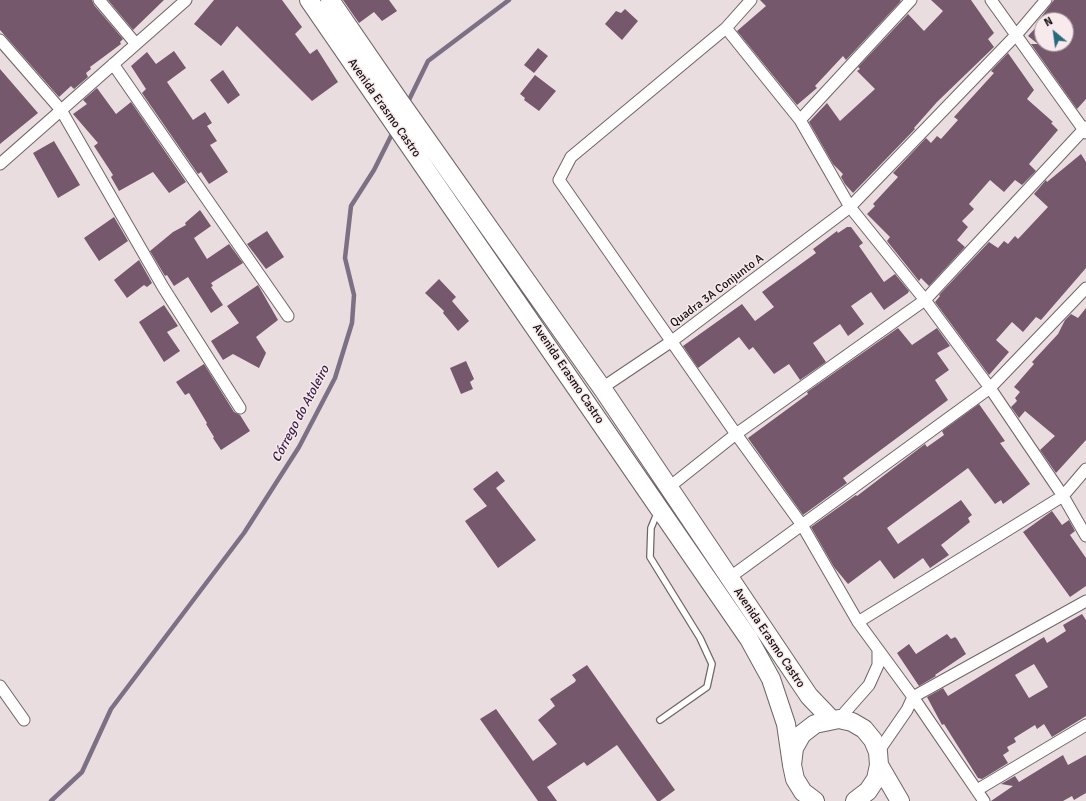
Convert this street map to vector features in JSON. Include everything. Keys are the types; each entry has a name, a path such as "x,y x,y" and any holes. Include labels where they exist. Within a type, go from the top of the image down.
{"main road":[{"name":"Avenida Erasmo Castro","path":"309,0 749,639 771,679 786,724 795,779 803,792 815,801"},
{"name":"Avenida Erasmo Castro","path":"330,0 602,388 809,696 835,719"},
{"path":"792,764 794,748 802,734 815,724 835,719 852,722 864,729 873,740 879,759 900,801"},
{"path":"855,801 868,791 876,779 879,759"}],"street":[{"path":"99,0 136,44"},
{"path":"0,164 186,0"},
{"path":"602,388 672,342 559,180 571,157 726,28 751,0"},
{"path":"800,120 911,0"},
{"path":"668,488 736,434 925,300 1085,130 991,0"},
{"name":"Quadra 3A Conjunto A","path":"984,801 914,697 858,622 802,525 672,342 850,207 1017,34 1046,0"},
{"path":"726,28 800,120 850,207 925,300 990,388 1063,496 1086,536"},
{"path":"0,40 61,110 163,288 240,408"},
{"path":"113,64 288,316"},
{"path":"729,578 990,388 1086,288"},
{"path":"858,622 1063,496 1086,469"},
{"path":"879,759 914,697 1086,601"},
{"path":"835,719 869,685 878,665 878,650"},
{"path":"0,686 24,720"},
{"path":"977,790 1086,725"}],"lane":[{"path":"659,508 650,528 650,557 700,638 712,664 707,686 660,720"}],"building":[{"path":"0,0 92,0 94,5 123,39 120,42 121,44 90,67 91,69 86,73 88,77 74,89 71,86 59,97 0,30"},
{"path":"108,0 164,0 133,30"},
{"path":"214,0 282,0 302,27 295,34 310,54 317,49 338,82 312,101 237,26 221,46 194,24"},
{"path":"343,0 389,0 397,11 382,21 374,12 359,23"},
{"path":"760,0 901,1 846,60 843,56 815,86 817,88 797,105 737,31 766,6"},
{"path":"931,0 971,0 994,33 988,39 994,47 937,102 914,128 915,129 853,193 845,184 841,177 843,174 833,164 809,122 827,103 840,121 875,89 857,71 860,69 858,67 908,14 924,31 943,11"},
{"path":"1054,0 1086,0 1086,99 1077,109 1037,52 1074,52 1074,12 1045,12"},
{"path":"625,9 638,21 622,40 605,24 616,11 621,13"},
{"path":"1034,30 1034,41 1028,36"},
{"path":"538,48 548,56 534,73 524,65"},
{"path":"174,51 186,68 167,82 193,120 205,112 212,123 207,126 217,141 210,145 228,172 209,184 201,172 198,174 142,93 146,89 131,66 147,52 156,64"},
{"path":"1008,53 1034,90 1027,99 1053,122 1051,123 1058,130 1029,164 1036,171 1022,185 1015,180 1004,192 990,180 969,204 974,209 962,221 968,227 957,240 965,247 929,286 921,278 919,281 887,241 890,237 867,214 875,206 873,204 898,177 893,173 926,138 931,143 937,136 941,139 958,120 954,117 994,73 991,71"},
{"path":"0,69 38,113 0,144"},
{"path":"223,70 240,95 228,104 210,80"},
{"path":"535,75 556,91 539,111 524,100 525,98 520,94"},
{"path":"97,88 116,114 131,102 186,182 169,193 153,172 119,191 111,177 113,175 94,146 98,143 73,114 87,104 83,100"},
{"path":"54,141 80,185 58,198 33,153"},
{"path":"1081,154 1086,162 1086,268 1041,320 1036,317 1023,332 1012,322 996,340 1009,352 989,375 935,302 940,296 939,295 989,242 998,248 1004,241 1008,244 1015,236 1018,239 1048,207 1034,194 1046,180 1047,182"},
{"path":"200,210 211,226 194,238 207,259 229,244 243,263 211,283 213,286 211,287 223,305 211,313 188,277 174,286 167,275 165,276 150,251 173,232 186,225 185,223"},
{"path":"114,217 128,241 99,261 84,238"},
{"path":"847,227 851,227 863,243 859,246 884,282 895,274 909,291 908,293 884,310 871,292 851,306 864,324 848,336 840,324 813,343 826,362 800,380 789,364 774,374 753,347 749,350 739,337 698,368 683,346 742,304 755,321 774,307 762,292 816,253 813,249 837,231 838,233"},
{"path":"267,231 284,257 266,269 247,244"},
{"path":"139,260 152,283 147,287 144,285 127,298 114,280"},
{"path":"439,279 456,297 452,301 469,321 458,331 443,313 444,311 425,293"},
{"path":"258,285 278,320 256,337 266,353 259,368 233,354 223,360 211,341 239,323 227,306"},
{"path":"164,305 178,326 167,332 180,351 164,362 139,322"},
{"path":"1086,308 1086,440 1056,473 1040,450 1055,436 1025,411 1019,418 1011,407 1017,401 1015,398 1020,392 1014,387 1034,364 1032,362 1058,334 1065,320 1071,314 1078,318"},
{"path":"898,328 912,345 937,328 950,346 937,353 949,370 935,380 948,400 843,478 847,483 803,515 748,438 808,394 807,392"},
{"path":"466,361 474,379 470,382 473,389 461,394 450,368"},
{"path":"204,364 234,412 240,415 250,431 221,450 189,393 185,395 176,382"},
{"path":"979,404 1005,441 1000,443 1030,484 1003,504 1001,500 995,504 968,468 887,528 898,544 961,500 972,515 968,518 970,522 941,545 949,555 930,568 923,558 894,579 880,560 848,584 834,567 811,527 856,495 857,496 925,444 927,447 944,435 942,431"},
{"path":"497,471 505,481 496,488 536,540 498,568 465,521 487,506 473,489"},
{"path":"1052,511 1062,525 1069,520 1075,531 1070,535 1086,558 1086,586 1070,597 1023,532"},
{"path":"1082,614 1086,620 1086,716 1052,737 1044,724 1037,729 1035,725 1014,738 1016,742 1007,747 1009,751 1003,755 1008,763 982,779 978,778 944,724 942,725 927,697 943,688 948,696 1044,637 1047,643 1066,631 1063,625","holes":["1034,664 1048,687 1029,698 1015,675"]},
{"path":"947,634 951,639 955,637 957,639 966,654 935,675 936,676 919,686 897,653 909,644 916,654"},
{"path":"587,665 675,790 660,801 657,801 617,745 587,766 584,762 547,787 557,801 538,801 480,719 496,709 533,761 557,744 538,720 555,706 550,699 575,682 576,680 572,675"},
{"path":"1063,755 1068,765 1086,755 1086,793 1074,800 1072,796 1063,801 991,801 1013,786 1001,784 1015,776 1019,782"}],"waterway":[{"name":"Córrego do Atoleiro","path":"407,104 428,61 509,0"},
{"name":"Córrego do Atoleiro","path":"51,801 82,772 111,709 244,533 299,447 335,378 352,323 354,295 345,258 351,206 374,170 394,130"}]}
